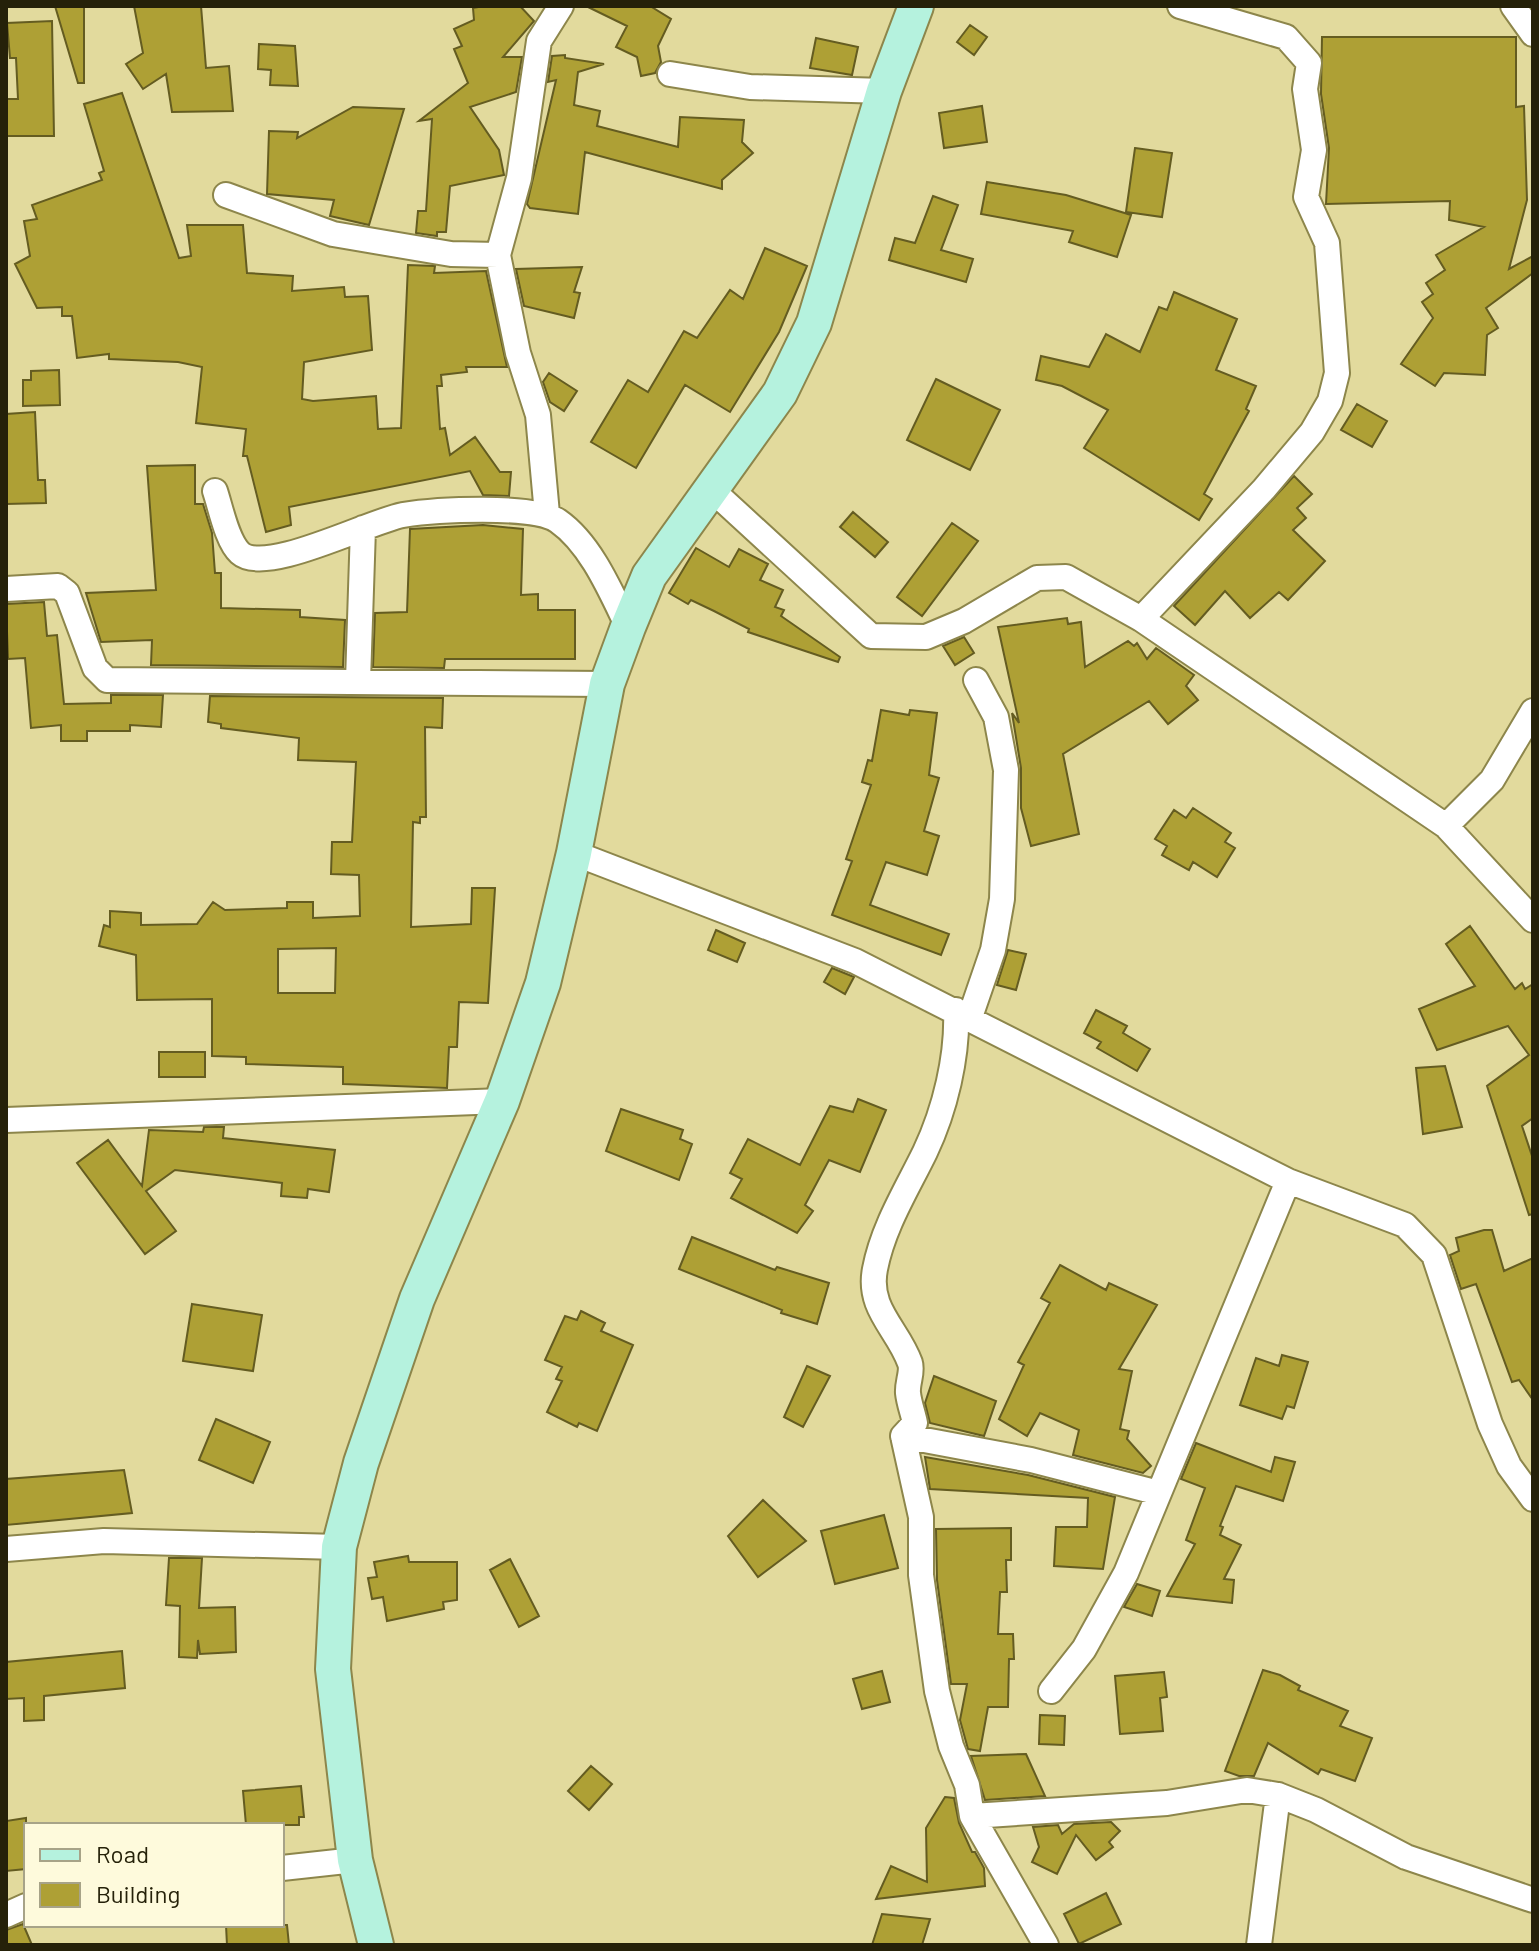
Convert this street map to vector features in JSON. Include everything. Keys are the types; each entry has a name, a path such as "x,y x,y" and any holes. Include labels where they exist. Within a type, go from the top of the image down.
{"street":[{"path":"547,514 538,415 518,353 498,255 519,178 539,41 561,6"},
{"path":"376,1945 355,1860 333,1669 339,1547 361,1463 417,1299 502,1101 543,983 574,853 607,684 628,627 649,576 780,393 814,323 884,91 916,6"},
{"path":"1141,619 1212,548 1312,432 1330,401 1337,373 1327,243 1306,197 1314,150 1305,89 1309,63 1286,37 1180,6"},
{"path":"1513,6 1533,34"},
{"path":"670,74 750,87 884,91"},
{"path":"226,195 348,237 451,254 498,255"},
{"path":"711,489 871,636 926,637 964,621 1037,578 1066,577 1141,619 1446,826 1533,920"},
{"path":"215,491 239,552 250,559 291,552 403,515 523,510 547,514 562,524 583,548 607,584 628,627"},
{"path":"358,681 363,528"},
{"path":"6,589 58,586 67,593 95,668 107,680 607,684"},
{"path":"903,1436 915,1423 908,1391 911,1365 879,1313 874,1269 891,1219 927,1148 943,1101 963,1014 993,950 1002,899 1006,770 996,717 976,680"},
{"path":"1446,826 1492,780 1533,711"},
{"path":"574,853 855,961 1288,1181 1405,1225 1434,1255 1490,1424 1509,1466 1533,1499"},
{"path":"6,1120 502,1101"},
{"path":"1051,1691 1084,1649 1126,1573 1288,1181"},
{"path":"903,1436 1031,1460 1159,1493"},
{"path":"903,1436 921,1517 921,1575 937,1691 951,1746 967,1785 972,1816 1046,1945"},
{"path":"6,1549 104,1541 339,1547"},
{"path":"972,1816 1167,1803 1247,1790 1278,1795 1316,1810 1406,1857 1533,1900"},
{"path":"1259,1945 1278,1795"},
{"path":"284,1868 355,1860"}],"building":[{"path":"55,6 84,6 84,83 78,83"},
{"path":"134,6 201,6 206,68 229,66 233,111 172,112 166,74 143,89 126,64 143,53"},
{"path":"520,6 534,21 503,57 522,57 516,92 470,107 499,150 504,175 450,186 446,232 437,232 437,236 416,233 418,211 426,211 432,119 419,121 468,83 454,49 462,46 454,29 474,20 473,8"},
{"path":"586,6 650,6 671,19 658,46 661,62 655,73 641,76 637,57 616,47 627,26"},
{"path":"52,21 54,136 6,136 6,99 18,99 16,58 10,58 7,23"},
{"path":"970,25 987,37 974,55 957,42"},
{"path":"1322,37 1516,37 1516,107 1524,106 1527,200 1509,269 1533,256 1533,273 1486,308 1498,328 1487,335 1485,375 1444,373 1435,386 1401,364 1433,318 1422,302 1433,294 1426,283 1445,270 1436,255 1484,227 1449,220 1450,201 1326,204 1329,148 1321,94"},
{"path":"816,38 858,47 852,75 810,68"},
{"path":"259,44 295,46 298,86 270,85 271,70 258,69"},
{"path":"565,55 565,58 604,64 578,72 574,105 600,111 597,126 678,147 680,117 744,120 742,142 753,153 722,180 722,189 585,152 578,214 530,208 527,204 556,80 548,82 552,56"},
{"path":"122,93 179,258 191,256 187,225 243,225 247,273 293,276 292,291 344,287 345,297 368,296 372,350 304,362 302,399 313,401 376,396 378,429 401,428 408,265 435,266 434,273 486,271 507,367 466,367 467,372 441,375 442,386 437,386 440,429 445,428 450,455 475,437 500,472 511,472 509,496 483,495 470,471 289,507 291,525 266,532 247,456 243,456 246,429 196,423 202,367 178,362 109,359 109,354 77,358 72,316 62,316 62,307 37,308 15,264 30,256 24,221 37,219 32,205 102,180 99,173 104,171 84,104"},
{"path":"982,106 987,142 944,148 939,113"},
{"path":"353,107 404,109 369,225 330,216 334,200 267,194 269,131 298,132 297,138"},
{"path":"1135,148 1172,153 1162,217 1126,212"},
{"path":"987,182 1066,195 1131,215 1117,257 1069,242 1073,231 981,214"},
{"path":"933,196 958,205 941,250 973,259 966,282 889,260 895,238 915,243"},
{"path":"765,248 807,266 779,332 730,412 685,385 636,468 591,442 628,380 648,392 684,331 697,338 730,290 743,299"},
{"path":"582,267 574,292 580,293 574,318 524,306 516,269"},
{"path":"1174,292 1237,319 1216,370 1256,386 1246,409 1249,411 1204,494 1212,499 1199,520 1084,448 1108,410 1062,386 1036,380 1041,356 1089,367 1106,334 1140,352 1159,307 1167,310"},
{"path":"59,370 60,405 23,406 23,380 31,380 31,371"},
{"path":"549,373 577,391 564,411 550,402 543,382"},
{"path":"936,379 1000,410 970,470 907,440"},
{"path":"1357,404 1387,421 1372,447 1341,430"},
{"path":"35,412 38,480 45,480 46,503 6,504 6,414"},
{"path":"195,465 195,504 203,504 212,533 215,573 221,573 221,608 300,610 300,617 345,620 343,667 151,665 152,640 101,642 86,593 156,590 147,466"},
{"path":"1294,476 1312,494 1297,508 1306,518 1293,530 1325,561 1288,600 1279,592 1250,618 1225,591 1195,625 1174,606"},
{"path":"853,512 888,542 875,557 840,527"},
{"path":"952,523 978,541 922,616 897,597"},
{"path":"483,525 523,529 521,595 538,594 538,610 575,610 575,659 445,659 444,668 373,667 375,613 407,612 410,529"},
{"path":"696,548 729,567 739,549 768,564 760,580 783,590 775,607 784,610 781,616 840,657 838,662 748,632 749,629 714,611 691,600 688,604 669,593"},
{"path":"44,602 47,636 57,635 64,704 111,703 111,695 163,695 161,727 130,725 130,731 87,731 87,741 61,741 61,725 31,728 25,658 8,659 6,604"},
{"path":"1067,618 1068,624 1081,622 1085,667 1128,641 1134,646 1137,643 1147,659 1156,648 1194,675 1186,686 1198,700 1168,724 1149,701 1063,754 1079,834 1031,846 1021,808 1021,768 1012,713 1019,723 998,627"},
{"path":"964,637 974,653 955,665 943,646"},
{"path":"210,696 443,698 442,728 425,727 426,817 420,817 420,823 413,822 411,927 471,924 472,888 495,888 488,1003 459,1002 457,1047 449,1047 447,1088 343,1084 343,1067 246,1064 246,1057 212,1056 212,999 137,1000 136,955 99,946 104,925 110,927 110,911 141,913 141,925 197,924 213,902 225,910 287,908 287,902 313,902 313,918 360,916 359,875 331,874 332,842 352,842 356,762 298,760 299,738 221,728 221,724 208,722","holes":["336,948 335,993 278,993 278,949"]},
{"path":"881,710 909,715 910,710 937,713 929,775 939,778 924,831 939,836 927,875 886,862 870,905 949,934 941,955 832,915 852,861 846,859 871,785 862,782 868,760 872,761"},
{"path":"1193,808 1231,833 1225,842 1235,848 1217,877 1193,862 1189,870 1162,855 1167,846 1155,839 1174,810 1186,818"},
{"path":"1470,926 1515,989 1522,983 1525,989 1533,984 1533,1118 1522,1126 1533,1159 1533,1214 1529,1215 1487,1086 1529,1055 1508,1026 1437,1050 1419,1009 1475,986 1446,944"},
{"path":"716,930 745,943 737,962 708,950"},
{"path":"1008,950 1026,954 1016,990 997,985"},
{"path":"832,968 854,977 845,994 824,982"},
{"path":"1096,1010 1127,1026 1123,1033 1150,1049 1137,1071 1097,1048 1101,1042 1084,1033"},
{"path":"159,1052 205,1052 205,1077 159,1077"},
{"path":"1445,1066 1462,1127 1423,1134 1416,1068"},
{"path":"858,1099 886,1110 860,1172 829,1160 805,1205 813,1211 797,1233 731,1198 742,1179 730,1173 748,1139 800,1165 830,1106 853,1112"},
{"path":"621,1109 683,1130 680,1139 692,1144 679,1180 606,1151"},
{"path":"204,1127 224,1127 223,1138 335,1150 329,1192 308,1189 307,1198 281,1196 282,1183 175,1170 146,1191 176,1231 145,1254 77,1163 108,1140 142,1186 149,1130 203,1132"},
{"path":"1492,1230 1504,1271 1533,1258 1533,1400 1519,1380 1512,1382 1476,1284 1461,1289 1450,1255 1459,1251 1456,1238"},
{"path":"692,1237 775,1270 777,1267 829,1283 817,1324 781,1313 782,1310 679,1269"},
{"path":"1060,1265 1106,1290 1109,1283 1157,1305 1119,1369 1132,1371 1120,1429 1129,1431 1127,1439 1151,1466 1143,1473 1073,1455 1079,1430 1040,1413 1027,1436 999,1419 1024,1365 1018,1362 1050,1303 1041,1298"},
{"path":"192,1304 262,1315 253,1371 183,1361"},
{"path":"581,1311 605,1323 601,1331 633,1345 597,1431 579,1423 577,1427 547,1412 562,1381 556,1379 562,1367 545,1360 565,1316 577,1320"},
{"path":"1282,1355 1308,1362 1294,1408 1287,1406 1282,1419 1240,1405 1256,1358 1279,1366"},
{"path":"807,1366 830,1376 803,1427 784,1417"},
{"path":"934,1376 996,1401 984,1436 930,1423 925,1403"},
{"path":"216,1419 270,1442 253,1483 199,1460"},
{"path":"1196,1443 1271,1472 1275,1457 1295,1462 1283,1501 1236,1486 1220,1526 1223,1527 1220,1535 1241,1545 1224,1579 1234,1580 1232,1603 1167,1596 1195,1544 1186,1540 1205,1488 1181,1479"},
{"path":"925,1457 1028,1475 1115,1497 1103,1569 1054,1566 1056,1527 1087,1527 1088,1498 930,1489"},
{"path":"124,1470 132,1513 6,1525 6,1479"},
{"path":"763,1500 806,1541 758,1577 728,1536"},
{"path":"884,1515 898,1568 835,1584 821,1531"},
{"path":"1011,1528 1011,1560 1006,1560 1007,1592 1000,1592 998,1634 1013,1634 1014,1659 1009,1659 1008,1707 988,1707 980,1751 968,1749 960,1720 967,1684 951,1684 937,1580 936,1529"},
{"path":"408,1556 409,1562 457,1562 457,1600 443,1602 444,1609 387,1621 383,1597 372,1599 368,1578 377,1577 374,1562"},
{"path":"169,1558 202,1558 199,1608 235,1607 236,1652 200,1654 198,1640 197,1658 179,1657 180,1606 166,1605"},
{"path":"510,1559 539,1616 519,1627 490,1570"},
{"path":"1137,1584 1160,1591 1152,1616 1124,1607"},
{"path":"122,1651 125,1688 44,1696 44,1720 24,1721 24,1698 6,1699 6,1662"},
{"path":"1263,1670 1280,1675 1300,1686 1298,1690 1348,1711 1340,1726 1372,1738 1355,1781 1321,1769 1318,1774 1268,1743 1254,1776 1239,1776 1225,1771"},
{"path":"882,1671 890,1702 862,1709 853,1679"},
{"path":"1164,1672 1167,1697 1160,1698 1163,1731 1120,1734 1115,1676"},
{"path":"1040,1715 1065,1716 1064,1745 1039,1744"},
{"path":"1026,1754 1045,1796 985,1800 971,1756"},
{"path":"591,1766 612,1784 589,1810 568,1791"},
{"path":"301,1786 304,1817 299,1817 299,1825 246,1823 243,1791"},
{"path":"945,1797 954,1798 959,1823 972,1852 984,1868 985,1886 876,1899 891,1866 927,1882 926,1828"},
{"path":"26,1818 24,1869 6,1871 6,1821"},
{"path":"1111,1822 1120,1831 1109,1842 1113,1847 1096,1860 1076,1835 1057,1874 1032,1862 1039,1847 1033,1827 1058,1825 1062,1834 1074,1824"},
{"path":"1106,1893 1121,1924 1079,1944 1064,1914"},
{"path":"882,1914 930,1919 922,1945 872,1945"},
{"path":"23,1924 32,1945 6,1945 6,1930"},
{"path":"287,1925 289,1945 227,1945 226,1927"}]}
